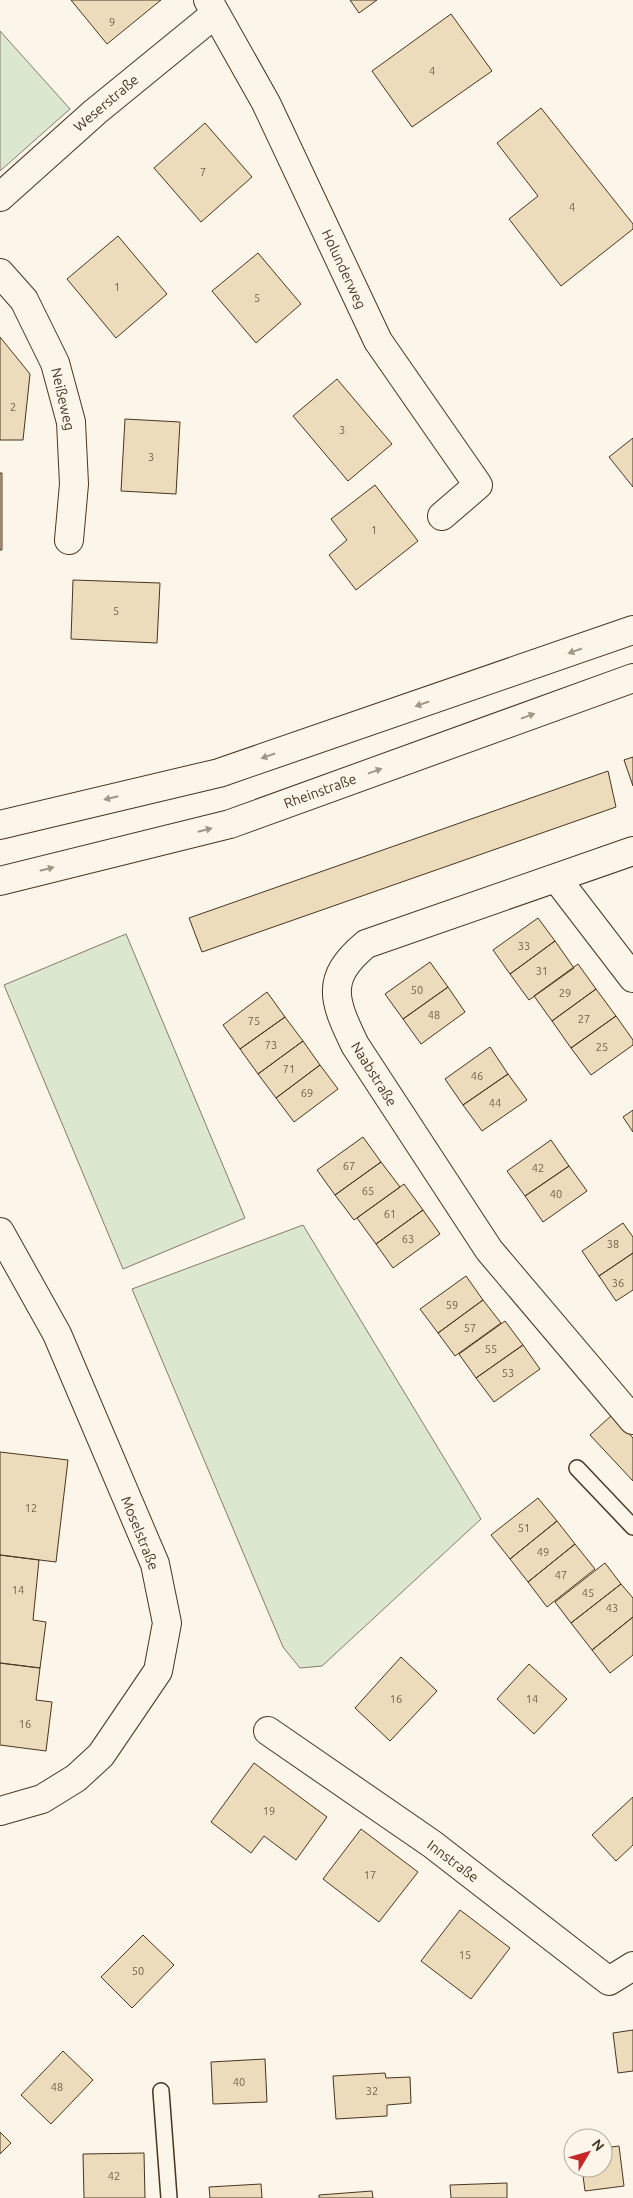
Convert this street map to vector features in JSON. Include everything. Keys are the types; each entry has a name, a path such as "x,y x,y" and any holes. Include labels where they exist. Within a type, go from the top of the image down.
{"street":[{"name":"Weserstraße","path":"0,197 211,7"},
{"name":"Holunderweg","path":"211,7 266,102 378,341 478,485 442,516"},
{"name":"Neißeweg","path":"0,273 24,300 55,363 71,422 74,484 69,540"},
{"path":"0,825 219,773 633,630"},
{"name":"Rheinstraße","path":"0,881 230,824 633,678"},
{"name":"Naabstraße","path":"633,851 366,944 351,956 342,968 337,980 337,996 342,1016 355,1045 490,1250 633,1420"},
{"path":"557,879 633,978"},
{"name":"Moselstraße","path":"0,1232 57,1334 155,1564 167,1623 158,1671 101,1755 76,1778 42,1799 0,1811"},
{"name":"Innstraße","path":"268,1731 432,1844 609,1981 633,1966"}],"lane":[{"path":"577,1468 633,1527"},
{"path":"161,2091 169,2198"}],"green space":[{"path":"0,31 70,109 0,171"},
{"path":"126,934 245,1218 123,1269 4,985"},
{"path":"303,1225 481,1519 322,1666 300,1668 283,1647 132,1289"}],"building":[{"path":"71,0 161,0 107,44"},
{"path":"350,0 377,0 359,13"},
{"path":"451,14 492,71 412,127 372,71"},
{"path":"541,108 633,224 633,229 561,286 509,219 538,196 497,143"},
{"path":"205,123 252,177 201,222 154,168"},
{"path":"118,236 167,294 116,338 67,279"},
{"path":"258,253 301,304 256,343 212,291"},
{"path":"0,337 30,374 23,440 0,440"},
{"path":"337,379 392,444 348,481 293,416"},
{"path":"125,419 180,422 176,494 121,491"},
{"path":"633,438 633,487 609,457"},
{"path":"0,473 2,473 2,550 0,550"},
{"path":"375,485 418,541 356,590 329,555 347,540 331,519"},
{"path":"73,580 160,583 157,643 71,639"},
{"path":"633,757 633,786 624,760"},
{"path":"608,771 616,807 202,952 189,918"},
{"path":"538,918 555,941 510,974 493,950"},
{"path":"555,941 574,968 529,1000 510,974"},
{"path":"430,962 448,987 403,1019 385,994"},
{"path":"578,964 596,989 552,1021 534,996"},
{"path":"448,987 465,1012 421,1044 403,1019"},
{"path":"596,989 616,1016 571,1048 552,1021"},
{"path":"267,992 285,1017 240,1049 223,1025"},
{"path":"616,1016 633,1040 633,1045 591,1075 571,1048"},
{"path":"285,1017 303,1041 258,1074 240,1049"},
{"path":"303,1041 320,1065 276,1098 258,1074"},
{"path":"490,1047 508,1074 463,1105 445,1079"},
{"path":"320,1065 338,1089 294,1122 276,1098"},
{"path":"508,1074 527,1100 482,1131 463,1105"},
{"path":"633,1110 633,1132 623,1117"},
{"path":"363,1137 381,1162 335,1195 317,1170"},
{"path":"551,1140 569,1166 525,1196 507,1171"},
{"path":"381,1162 400,1187 354,1220 335,1195"},
{"path":"569,1166 587,1191 543,1222 525,1196"},
{"path":"404,1184 423,1210 376,1244 357,1218"},
{"path":"423,1210 440,1234 393,1268 376,1244"},
{"path":"623,1223 633,1237 633,1253 599,1276 582,1251"},
{"path":"633,1253 633,1290 616,1301 599,1276"},
{"path":"466,1276 483,1300 438,1333 420,1309"},
{"path":"483,1300 501,1323 455,1356 438,1333"},
{"path":"505,1321 523,1345 476,1378 459,1354"},
{"path":"523,1345 540,1369 494,1402 476,1378"},
{"path":"612,1415 633,1438 633,1481 590,1435"},
{"path":"0,1452 68,1460 56,1562 0,1555"},
{"path":"538,1498 557,1521 510,1559 491,1535"},
{"path":"557,1521 575,1544 528,1582 510,1559"},
{"path":"575,1544 595,1569 547,1607 528,1582"},
{"path":"0,1555 39,1560 33,1620 46,1622 40,1668 0,1663"},
{"path":"605,1563 621,1584 571,1623 555,1602"},
{"path":"621,1584 633,1598 633,1617 592,1650 571,1623"},
{"path":"633,1617 633,1655 610,1673 592,1650"},
{"path":"401,1657 437,1691 390,1741 355,1708"},
{"path":"0,1663 40,1668 36,1700 52,1702 46,1751 0,1745"},
{"path":"529,1664 567,1699 534,1734 497,1699"},
{"path":"254,1763 327,1817 296,1860 264,1836 251,1853 211,1822"},
{"path":"633,1797 633,1845 616,1861 592,1835"},
{"path":"361,1829 418,1872 379,1922 323,1879"},
{"path":"460,1910 510,1948 471,1999 421,1961"},
{"path":"143,1935 174,1965 132,2008 101,1977"},
{"path":"633,2030 633,2071 618,2073 613,2033"},
{"path":"63,2051 93,2080 51,2124 21,2095"},
{"path":"265,2059 267,2102 213,2104 211,2062"},
{"path":"385,2073 386,2078 410,2077 411,2103 387,2105 387,2116 336,2119 333,2076"},
{"path":"0,2132 11,2143 0,2154"},
{"path":"619,2146 624,2186 585,2191 583,2178 613,2178 613,2147"},
{"path":"144,2153 145,2198 84,2198 83,2154"},
{"path":"507,2183 507,2198 451,2198 450,2185"},
{"path":"261,2184 262,2198 210,2198 209,2187"},
{"path":"372,2191 373,2198 319,2198 319,2195"}]}
